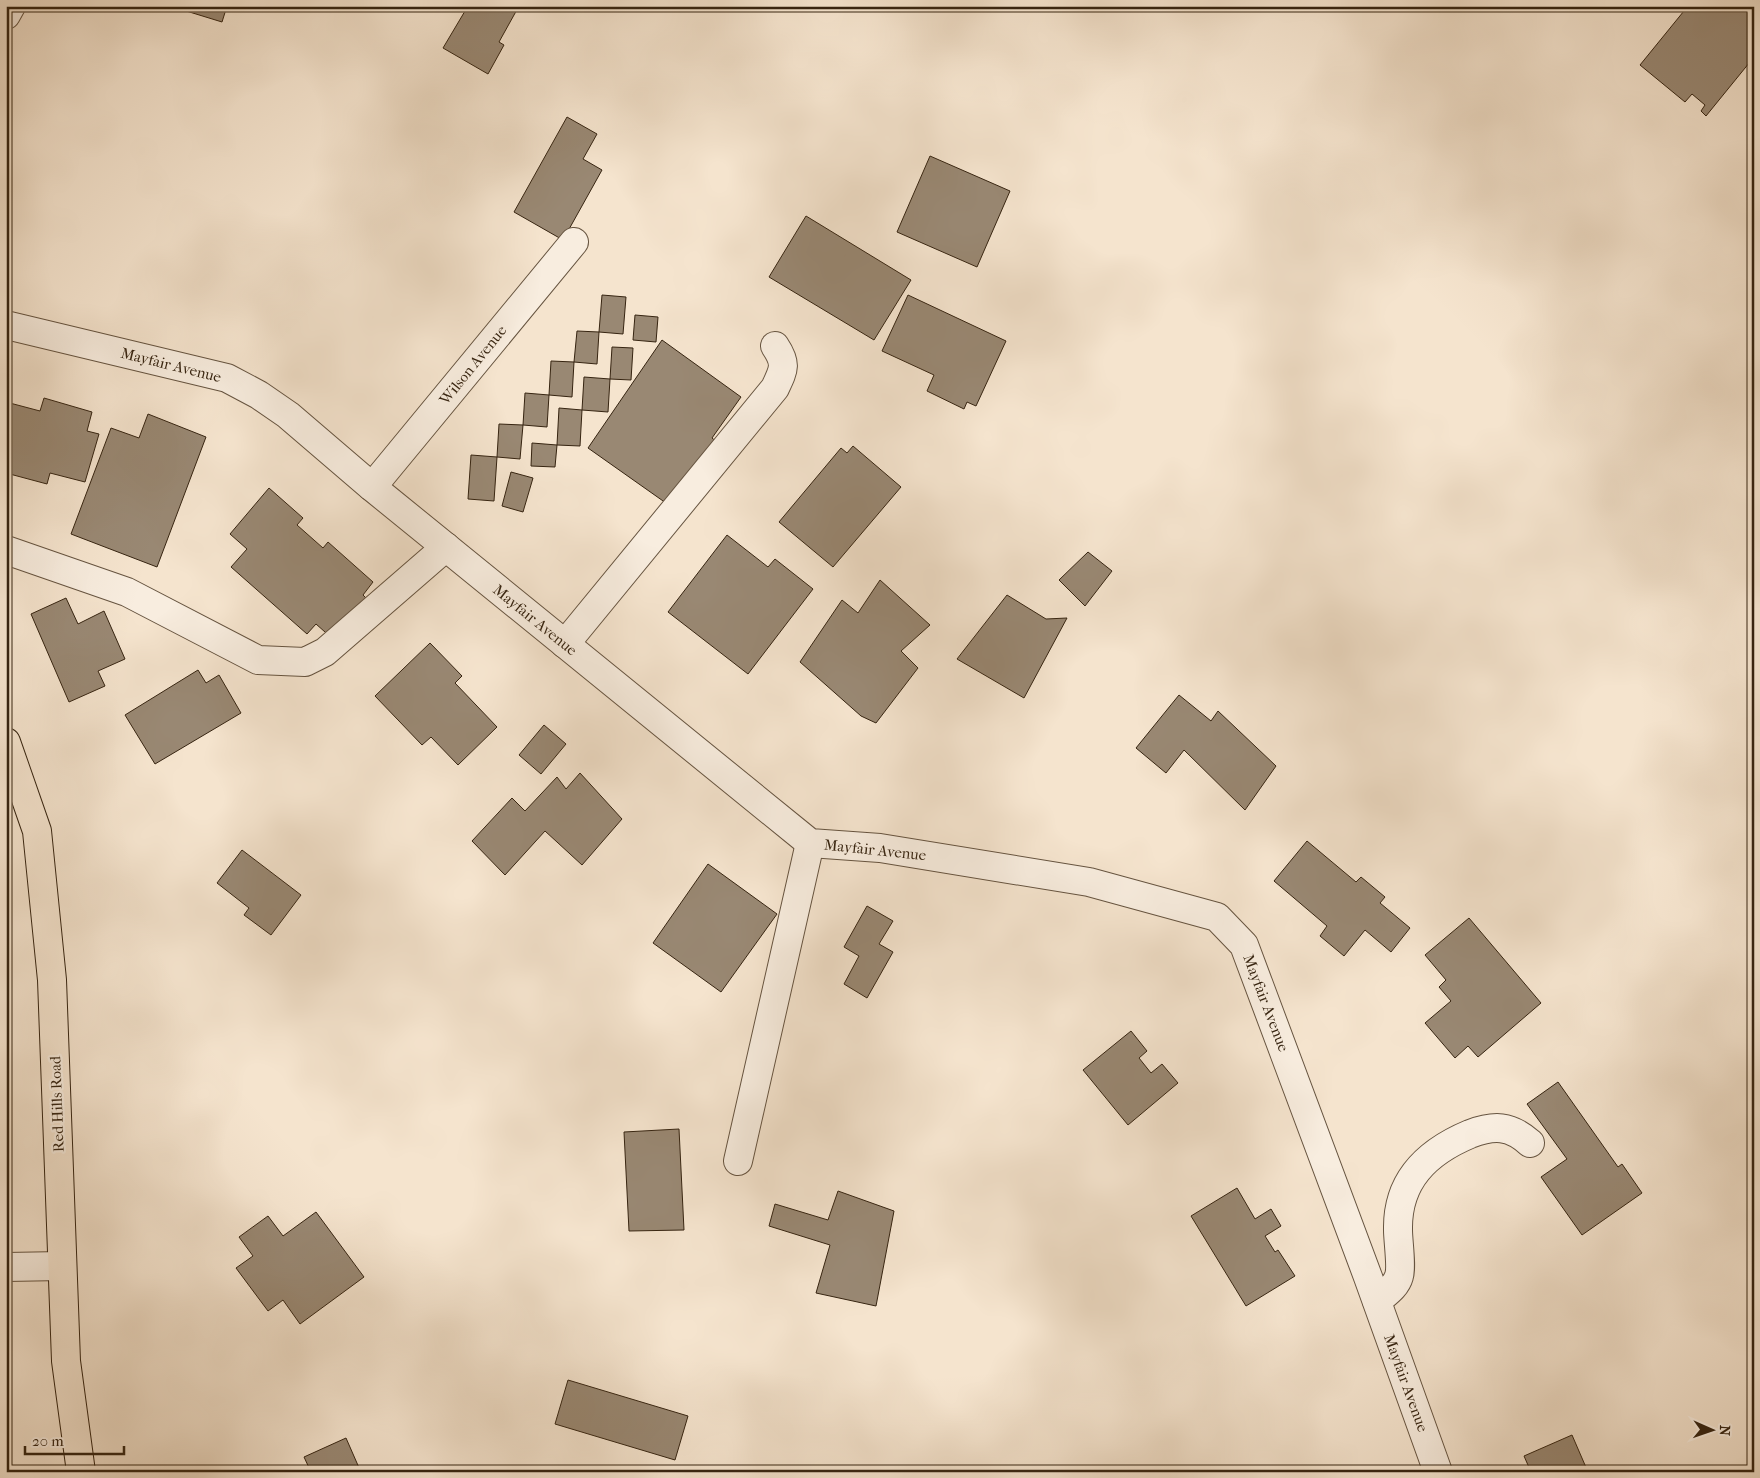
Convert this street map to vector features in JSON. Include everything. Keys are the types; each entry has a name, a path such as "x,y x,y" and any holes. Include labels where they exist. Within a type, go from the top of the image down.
{"main road":[{"name":"Red Hills Road","path":"6,742 37,831 52,980 66,1361 81,1472"}],"street":[{"path":"6,15 11,6"},
{"name":"Wilson Avenue","path":"372,487 574,242"},
{"name":"Mayfair Avenue","path":"6,325 226,378 259,395 288,415 372,487 810,844 880,848 1089,882 1217,917 1244,945 1377,1301 1438,1472"},
{"path":"565,644 775,388 783,370 783,358 775,346"},
{"path":"6,550 127,592 258,660 305,662 325,652 446,547"},
{"path":"738,1160 810,844"},
{"path":"1377,1301 1395,1286 1400,1275 1398,1224 1402,1200 1408,1183 1417,1168 1438,1151 1457,1140 1482,1130 1494,1128 1509,1130 1521,1135 1530,1143"},
{"path":"6,1267 62,1266"}],"building":[{"path":"170,6 227,6 222,22"},
{"path":"468,6 519,6 499,42 504,45 488,74 443,48"},
{"path":"1688,6 1754,6 1754,57 1706,116 1701,111 1705,105 1692,94 1685,102 1640,65"},
{"path":"567,117 597,134 583,159 602,170 563,240 514,212"},
{"path":"930,156 1010,191 977,267 897,232"},
{"path":"806,216 911,280 874,340 769,277"},
{"path":"602,295 626,297 623,334 599,332"},
{"path":"908,295 1006,341 976,406 967,402 964,409 927,391 934,375 882,351"},
{"path":"635,315 658,317 656,342 633,340"},
{"path":"577,331 599,332 597,364 574,362"},
{"path":"662,340 741,397 712,438 718,443 673,508 588,448"},
{"path":"612,347 633,348 631,380 610,379"},
{"path":"551,361 574,362 572,397 549,395"},
{"path":"584,377 610,379 608,412 582,410"},
{"path":"525,393 549,395 547,427 523,425"},
{"path":"44,398 92,412 87,431 99,434 85,482 50,473 47,484 6,473 6,402 40,411"},
{"path":"559,408 582,410 580,446 557,445"},
{"path":"148,414 206,437 157,567 71,534 111,428 139,438"},
{"path":"499,424 523,425 520,459 497,457"},
{"path":"532,443 557,445 555,467 531,466"},
{"path":"853,446 901,487 833,567 779,522 841,448 847,453"},
{"path":"471,455 497,457 494,501 468,499"},
{"path":"511,472 533,478 523,512 502,506"},
{"path":"269,488 303,518 297,525 323,548 328,542 373,582 363,595 368,600 334,640 316,624 307,634 231,567 247,549 230,534"},
{"path":"727,535 768,567 775,559 813,589 748,674 668,612"},
{"path":"1088,552 1112,571 1085,606 1059,580"},
{"path":"880,580 930,625 901,651 918,668 876,723 861,716 800,662 842,600 858,613"},
{"path":"1007,595 1046,619 1067,618 1024,698 957,659"},
{"path":"66,598 78,624 104,611 125,659 98,671 105,686 69,702 31,614"},
{"path":"430,643 462,676 455,683 497,727 458,765 431,737 422,745 375,696"},
{"path":"198,670 206,683 219,675 241,713 155,764 125,715"},
{"path":"1179,695 1211,721 1218,711 1276,766 1245,810 1184,750 1166,773 1136,748"},
{"path":"544,725 566,744 541,774 519,755"},
{"path":"580,773 622,819 582,865 545,831 505,875 472,841 512,798 525,811 557,777 566,789"},
{"path":"1307,841 1356,882 1361,877 1385,897 1380,903 1410,928 1391,952 1365,930 1344,956 1320,936 1327,926 1274,881"},
{"path":"242,850 301,895 271,935 244,915 249,908 217,883"},
{"path":"708,864 777,914 721,992 653,943"},
{"path":"867,906 893,921 879,944 893,952 867,998 844,984 859,956 844,947"},
{"path":"1469,918 1541,1003 1478,1057 1468,1046 1455,1058 1425,1023 1451,1001 1439,987 1446,980 1425,955"},
{"path":"1131,1031 1147,1051 1139,1058 1151,1073 1162,1064 1178,1083 1128,1125 1083,1070"},
{"path":"1558,1082 1618,1167 1622,1164 1642,1193 1582,1235 1541,1177 1567,1159 1527,1104"},
{"path":"679,1129 684,1230 629,1231 624,1132"},
{"path":"1237,1188 1255,1219 1271,1209 1281,1226 1265,1236 1275,1252 1278,1250 1295,1276 1246,1306 1191,1216"},
{"path":"838,1191 894,1211 876,1306 816,1293 830,1245 769,1226 775,1204 828,1220"},
{"path":"316,1212 364,1277 300,1324 283,1300 268,1311 236,1268 253,1256 239,1237 268,1216 283,1236"},
{"path":"568,1380 688,1416 675,1460 555,1424"},
{"path":"1572,1435 1588,1472 1531,1472 1524,1456"},
{"path":"346,1438 360,1470 367,1467 370,1472 311,1472 304,1457"}]}
